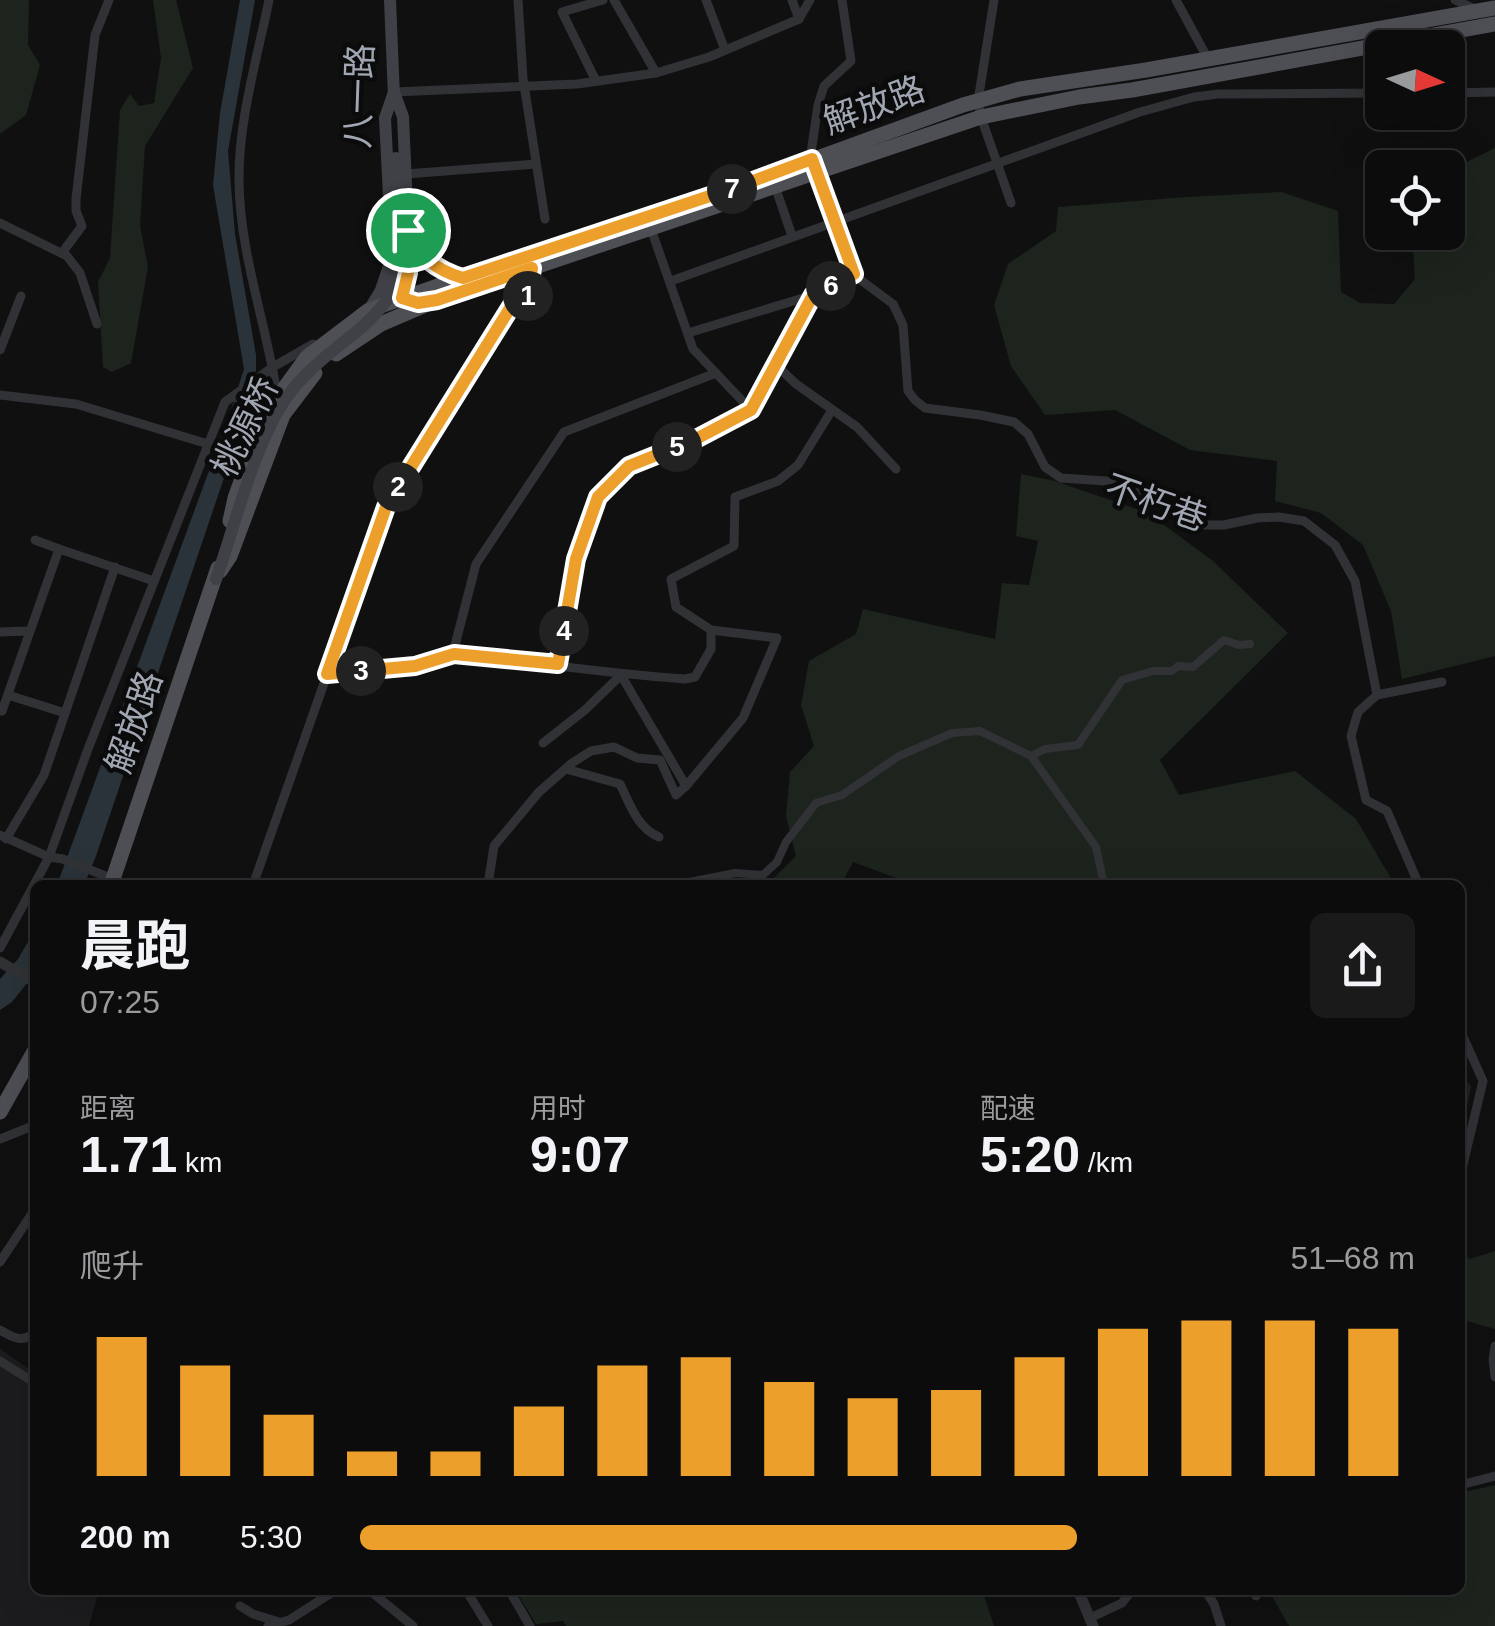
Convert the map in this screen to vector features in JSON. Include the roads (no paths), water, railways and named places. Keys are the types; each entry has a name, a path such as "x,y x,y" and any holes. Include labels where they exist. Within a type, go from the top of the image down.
{"main road":[{"name":"八一路","path":"369,310 389,266 385,118 394,92 390,0"},
{"name":"解放路","path":"108,878 216,579 236,498 263,420 307,357 369,310 734,188 815,165 979,109 1020,88 1208,59 1484,6"},
{"name":"解放路","path":"979,109 1132,90 1495,24"},
{"name":"桃源桥","path":"216,579 255,466 283,404 308,371 379,310 392,292 399,259 394,92"},
{"path":"381,324 402,298 409,262 402,117 394,92"},
{"name":"解放路","path":"216,579 230,556 282,415 310,377 336,354 381,324 437,300 775,186 815,165"},
{"path":"408,230 424,258 446,273 463,278"},
{"path":"391,235 402,298"},
{"path":"402,298 418,303 437,300"},
{"path":"0,1112 30,1059"}],"street":[{"path":"62,253 82,226 76,199 95,34 109,0"},
{"path":"269,0 243,130 239,181 244,240 278,396"},
{"path":"518,0 524,86 545,219"},
{"path":"596,82 562,12 603,0"},
{"path":"614,0 656,73"},
{"path":"706,0 725,50"},
{"path":"792,0 799,18"},
{"path":"394,92 596,82 656,73 725,50 799,18 810,0"},
{"path":"688,333 813,295 854,274 811,153 824,86 851,61 842,0"},
{"path":"994,0 979,109 1011,204"},
{"path":"1176,0 1208,59"},
{"path":"1455,0 1484,6"},
{"path":"1465,92 1495,92"},
{"path":"671,281 997,162 1194,97 1365,93"},
{"path":"406,174 536,164"},
{"path":"775,186 792,236"},
{"path":"0,224 62,253 80,273 96,324"},
{"path":"651,229 693,350 751,410"},
{"path":"256,880 386,507 512,305 528,297 532,268"},
{"name":"不朽巷","path":"854,274 893,304 904,325 908,391 925,408 1014,422 1028,434 1044,468 1061,478 1126,484 1150,494 1186,518 1206,524 1224,526 1279,517 1304,521 1335,545 1355,581 1376,695"},
{"path":"558,664 576,559 598,497 629,466 694,440 751,410 813,295"},
{"path":"0,350 21,296"},
{"path":"37,880 49,858 225,402 273,368 350,323"},
{"path":"776,365 796,384 858,427 896,469"},
{"path":"454,654 476,564 564,432 716,373"},
{"path":"0,396 76,404 208,444"},
{"path":"489,880 494,846 538,792 591,751 614,748 637,758 660,760 676,795 743,718 777,638 711,630 676,607 671,579 734,546 735,497 778,481 798,464 832,410"},
{"path":"35,540 154,581"},
{"path":"1,713 58,549"},
{"path":"108,878 3,837 44,775 115,567"},
{"path":"327,674 415,666 454,654 686,680 695,677 711,649 711,630"},
{"path":"0,632 29,631"},
{"path":"1031,756 1045,749 1078,745 1122,680 1153,670 1192,667 1224,640 1250,644"},
{"path":"543,744 621,675"},
{"path":"621,675 686,786"},
{"path":"1417,880 1387,811 1366,800 1351,736 1358,712 1376,695 1442,682"},
{"path":"8,695 65,713"},
{"path":"701,880 734,874 764,875 816,803 842,795 899,756 952,732 980,731 1031,756 1096,848 1103,880"},
{"path":"566,769 620,784 636,816 648,832 659,837"},
{"path":"0,948 30,893"},
{"path":"3,964 30,979"},
{"path":"1465,1041 1483,1081 1465,1156"},
{"path":"0,1139 30,1127"},
{"path":"0,1262 30,1216"},
{"path":"0,1330 17,1340 30,1336"},
{"path":"1495,1346 1495,1377"},
{"path":"0,1361 30,1380"},
{"path":"1465,1484 1495,1476"},
{"path":"268,1626 288,1623 329,1595"},
{"path":"375,1595 413,1626"},
{"path":"469,1595 488,1626"},
{"path":"512,1595 530,1626"},
{"path":"1080,1595 1091,1622 1128,1595"},
{"path":"1209,1595 1221,1626"},
{"path":"240,1606 252,1614 288,1623"}]}
